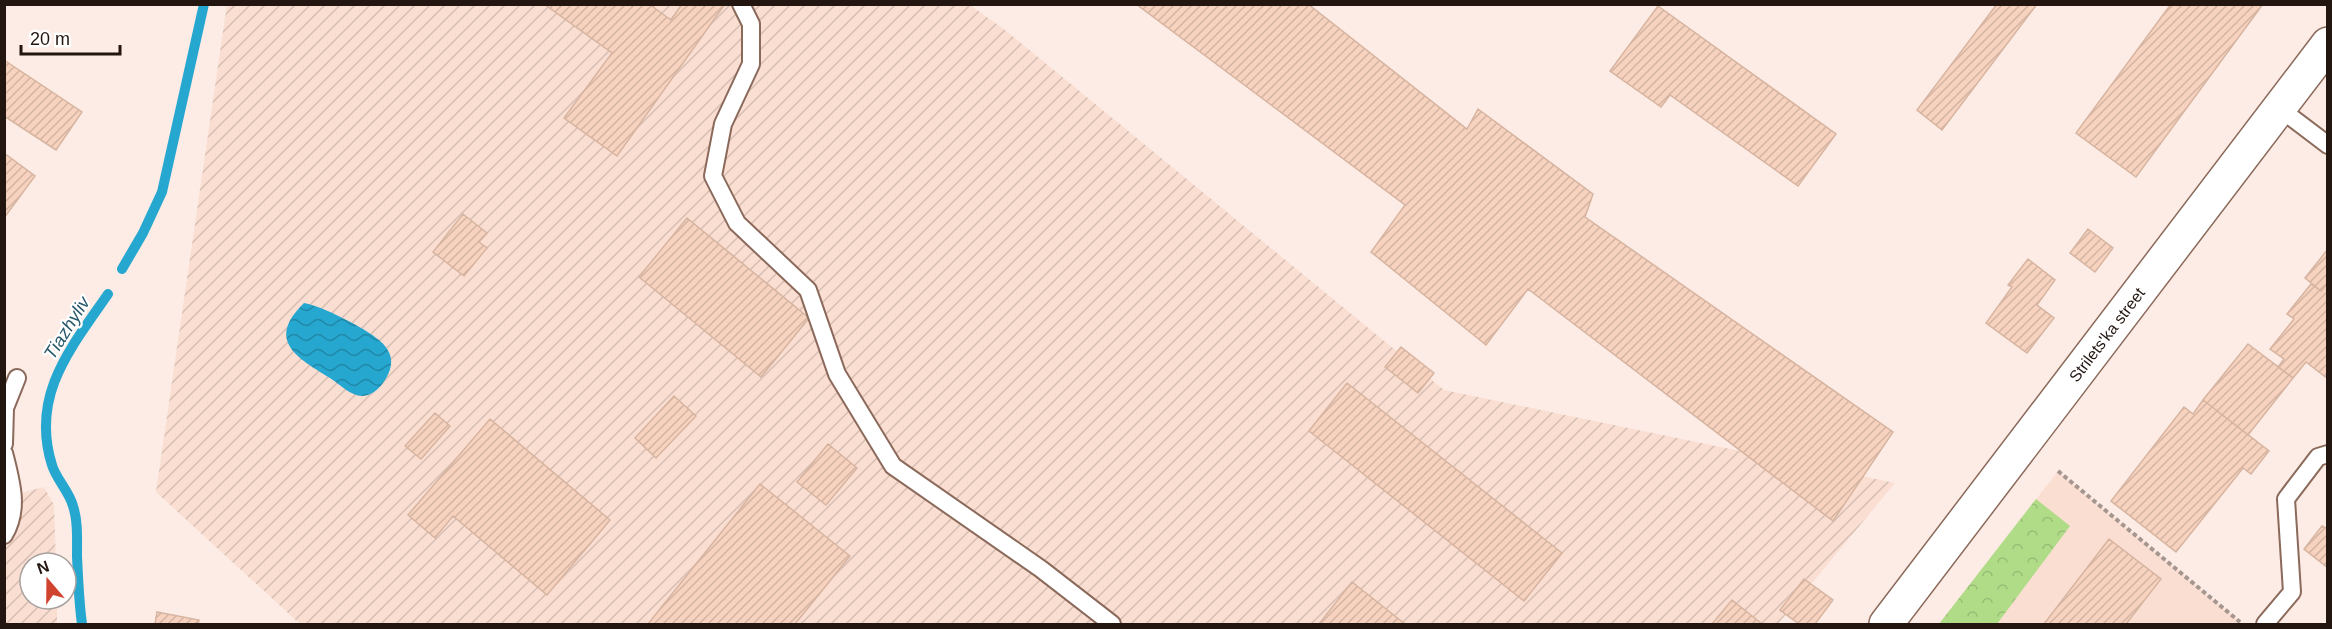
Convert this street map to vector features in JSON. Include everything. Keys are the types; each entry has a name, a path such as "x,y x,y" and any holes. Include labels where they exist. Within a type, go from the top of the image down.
{"street":[{"name":"Strilets'ka street","path":"1886,624 2328,44"}],"lane":[{"path":"741,4 751,24 751,64 723,124 713,176 736,223 808,290 837,374 893,466 1041,569 1112,624"},
{"path":"2279,108 2328,145"},
{"path":"4,444 5,408 17,378"},
{"path":"4,453 14,495 10,525 4,535"},
{"path":"2265,624 2292,592 2286,499 2318,457 2328,454"}],"path":[{"path":"2058,471 2243,624"}],"shaded area":[{"path":"227,4 970,5 1005,30 1444,390 1895,483 1778,624 300,624 156,492"},
{"path":"2058,471 2243,624 1939,624"},
{"path":"44,487 54,505 56,551 18,551 18,611 57,611 57,624 5,624 5,535 14,495"}],"green space":[{"path":"2036,499 2070,526 1997,624 1939,624"}],"water":[{"path":"304,303 321,308 354,324 385,346 391,365 387,377 379,388 368,395 354,394 297,356 290,347 287,328"}],"building":[{"path":"544,4 649,4 671,20 682,4 725,4 617,156 564,118 612,53"},
{"path":"1136,4 1308,4 1467,129 1478,109 1593,194 1585,217 1893,432 1833,521 1528,289 1486,345 1371,252 1405,205"},
{"path":"1997,4 2037,4 1942,130 1917,110"},
{"path":"2171,4 2263,4 2136,177 2076,133"},
{"path":"1658,6 1836,134 1798,186 1670,95 1661,107 1610,71"},
{"path":"4,60 82,112 56,150 4,116"},
{"path":"4,153 35,176 4,218"},
{"path":"463,214 487,233 479,242 487,248 464,276 433,252"},
{"path":"687,218 809,318 761,377 639,277"},
{"path":"2088,229 2113,248 2095,272 2070,253"},
{"path":"2328,249 2328,283 2321,291 2305,278"},
{"path":"2028,259 2055,280 2037,305 2054,318 2027,353 1986,323 2012,287 2008,285"},
{"path":"2328,283 2328,379 2306,362 2293,378 2278,367 2284,359 2270,349 2294,319 2287,314 2311,284 2321,291"},
{"path":"2248,344 2293,378 2248,435 2203,400"},
{"path":"1401,347 1434,373 1418,393 1385,367"},
{"path":"1347,383 1562,553 1524,601 1309,431"},
{"path":"674,396 696,416 656,458 635,438"},
{"path":"2203,400 2269,451 2251,474 2243,468 2176,552 2111,501 2184,407 2193,414"},
{"path":"435,413 450,426 421,459 405,446"},
{"path":"490,419 610,520 547,595 453,516 435,538 408,515"},
{"path":"828,444 857,468 826,505 797,482"},
{"path":"760,484 850,556 795,624 648,624"},
{"path":"2322,526 2328,529 2328,568 2304,549"},
{"path":"2109,539 2161,579 2126,624 2044,624"},
{"path":"1804,579 1833,600 1815,624 1799,624 1780,610"},
{"path":"1352,582 1405,624 1319,624"},
{"path":"1732,600 1762,624 1712,624"},
{"path":"157,612 199,620 198,624 155,624"}],"waterway":[{"name":"Tiazhyliv","path":"122,269 143,233 162,192 204,4"},
{"name":"Tiazhyliv","path":"82,624 75,512 52,465 47,440 46,416 50,394 68,353 108,294"}]}
